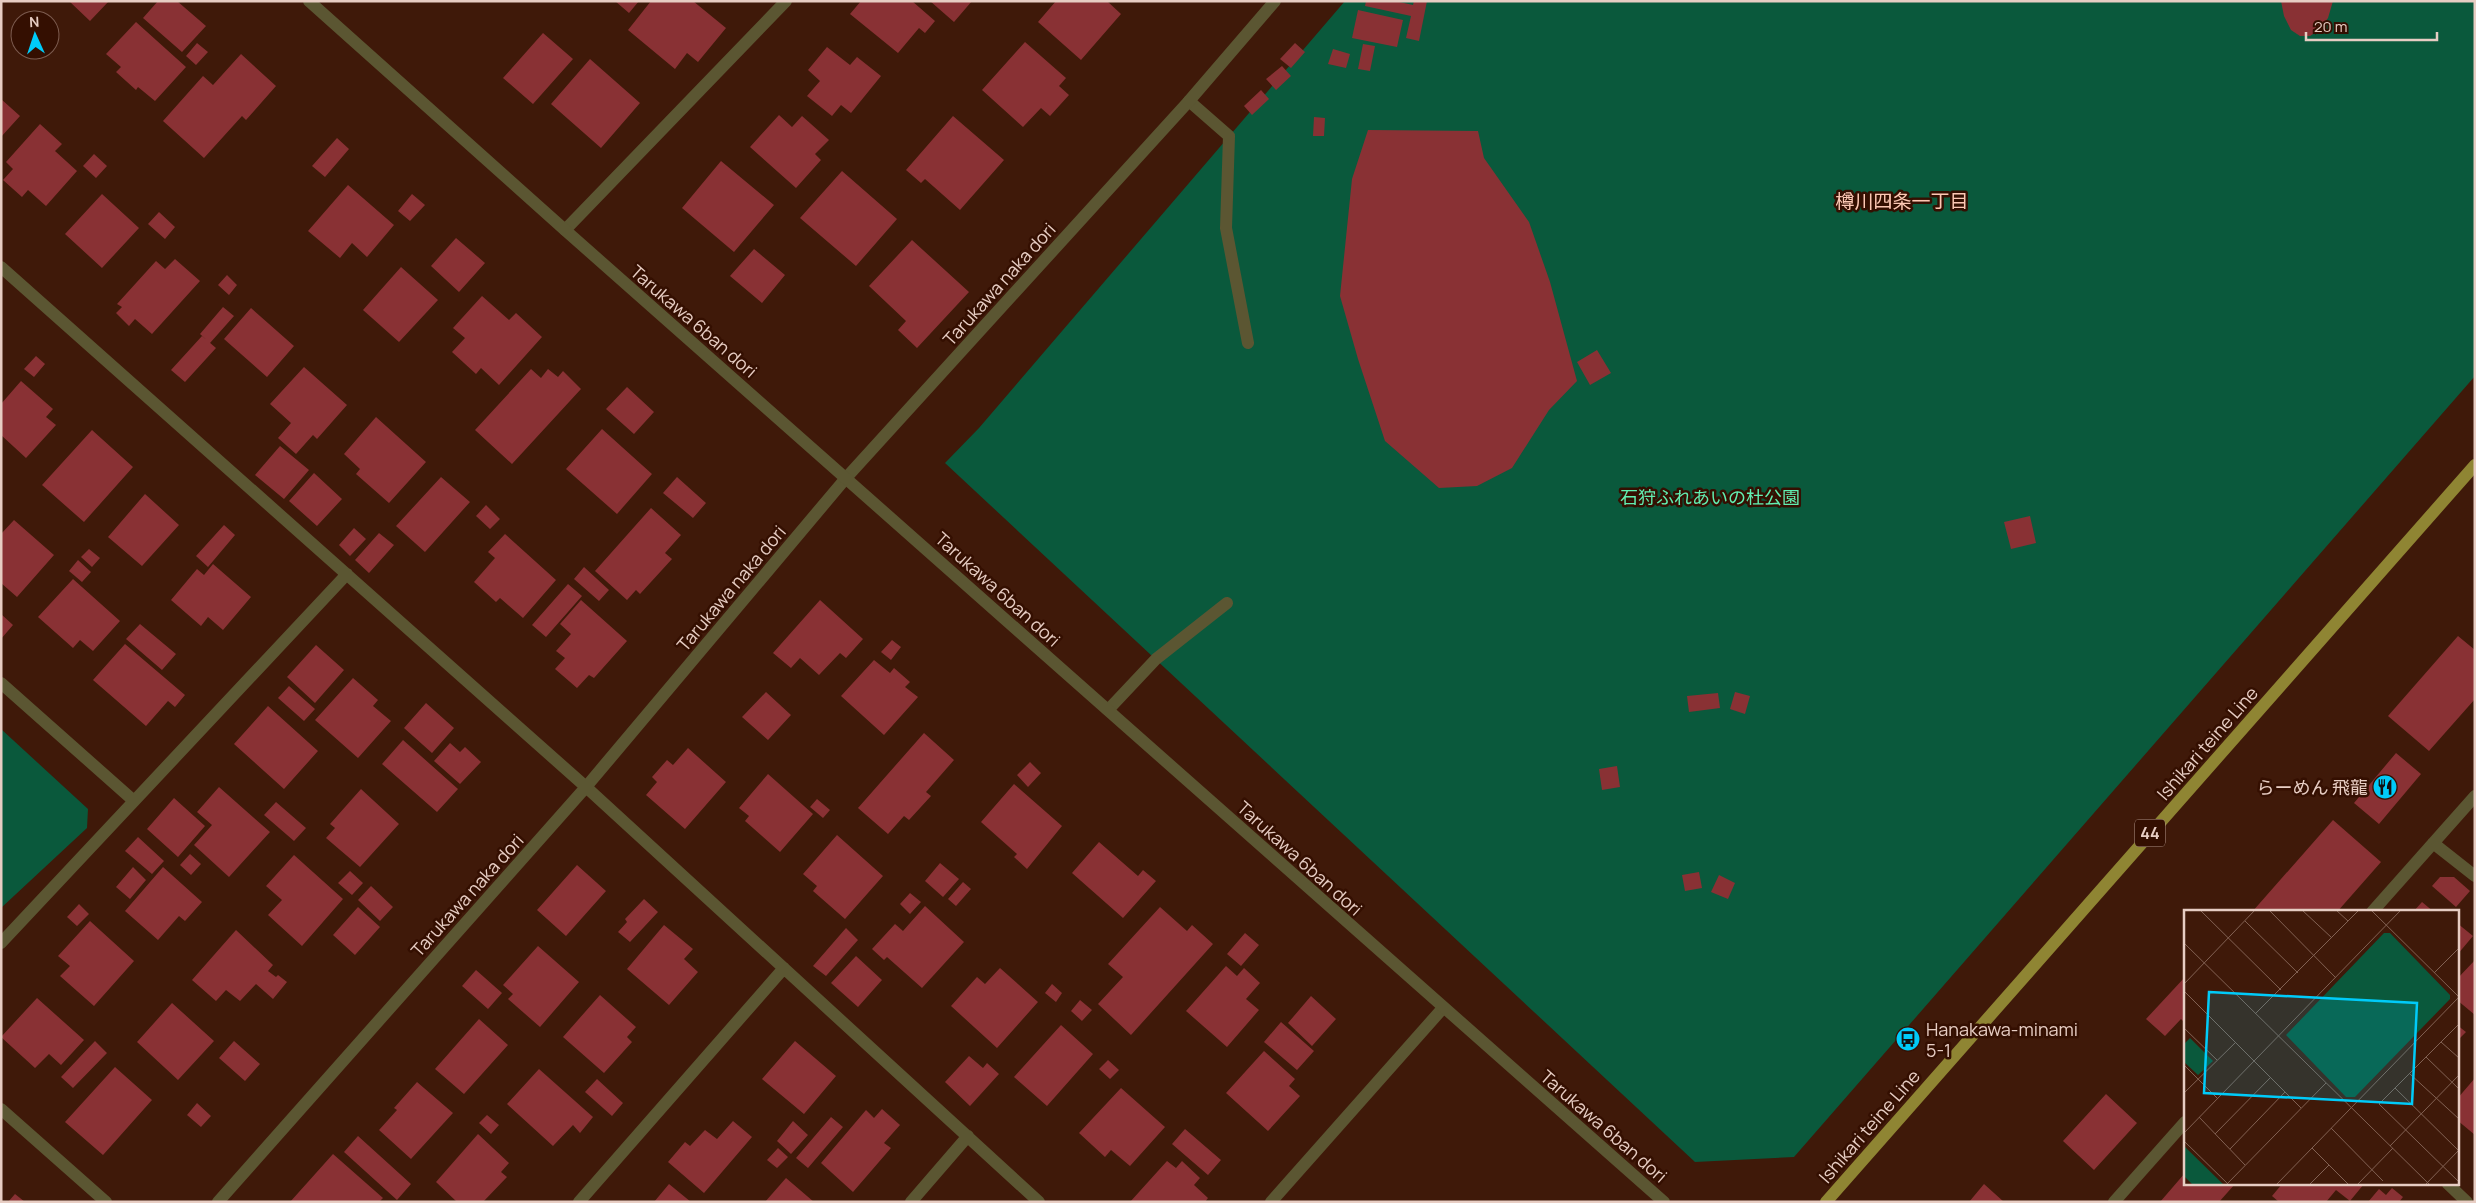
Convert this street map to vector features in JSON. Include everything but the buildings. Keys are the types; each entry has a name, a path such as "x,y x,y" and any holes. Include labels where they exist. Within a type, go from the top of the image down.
{"main road":[{"name":"Ishikari teine Line","path":"1826,1202 2475,465"}],"street":[{"name":"Tarukawa 6ban dori","path":"309,1 564,230 1664,1202"},
{"path":"564,230 786,1"},
{"name":"Tarukawa naka dori","path":"218,1202 586,787 846,478 1189,101 1275,1"},
{"path":"1189,101 1229,136 1226,228 1248,343"},
{"path":"1,266 586,787 1039,1202"},
{"path":"1,944 347,574"},
{"path":"1108,710 1156,660 1227,603"},
{"path":"1,683 134,801"},
{"path":"2374,910 2475,796"},
{"path":"2433,843 2475,876"},
{"path":"578,1202 784,968"},
{"path":"1271,1202 1444,1008"},
{"path":"1,1109 106,1202"},
{"path":"2114,1202 2184,1123"},
{"path":"911,1202 968,1136"},
{"path":"2450,1186 2467,1202"}],"green space":[{"name":"石狩ふれあいの杜公園","path":"1345,1 2475,1 2475,376 1794,1157 1695,1162 945,463 979,428"},
{"path":"1,729 88,809 87,828 1,908"}],"place":[{"name":"らーめん 飛龍","path":"2385,787"},
{"name":"Hanakawa-minami 5-1","path":"1908,1039"}],"district":[{"name":"樽川四条一丁目","path":"1902,201"}]}
